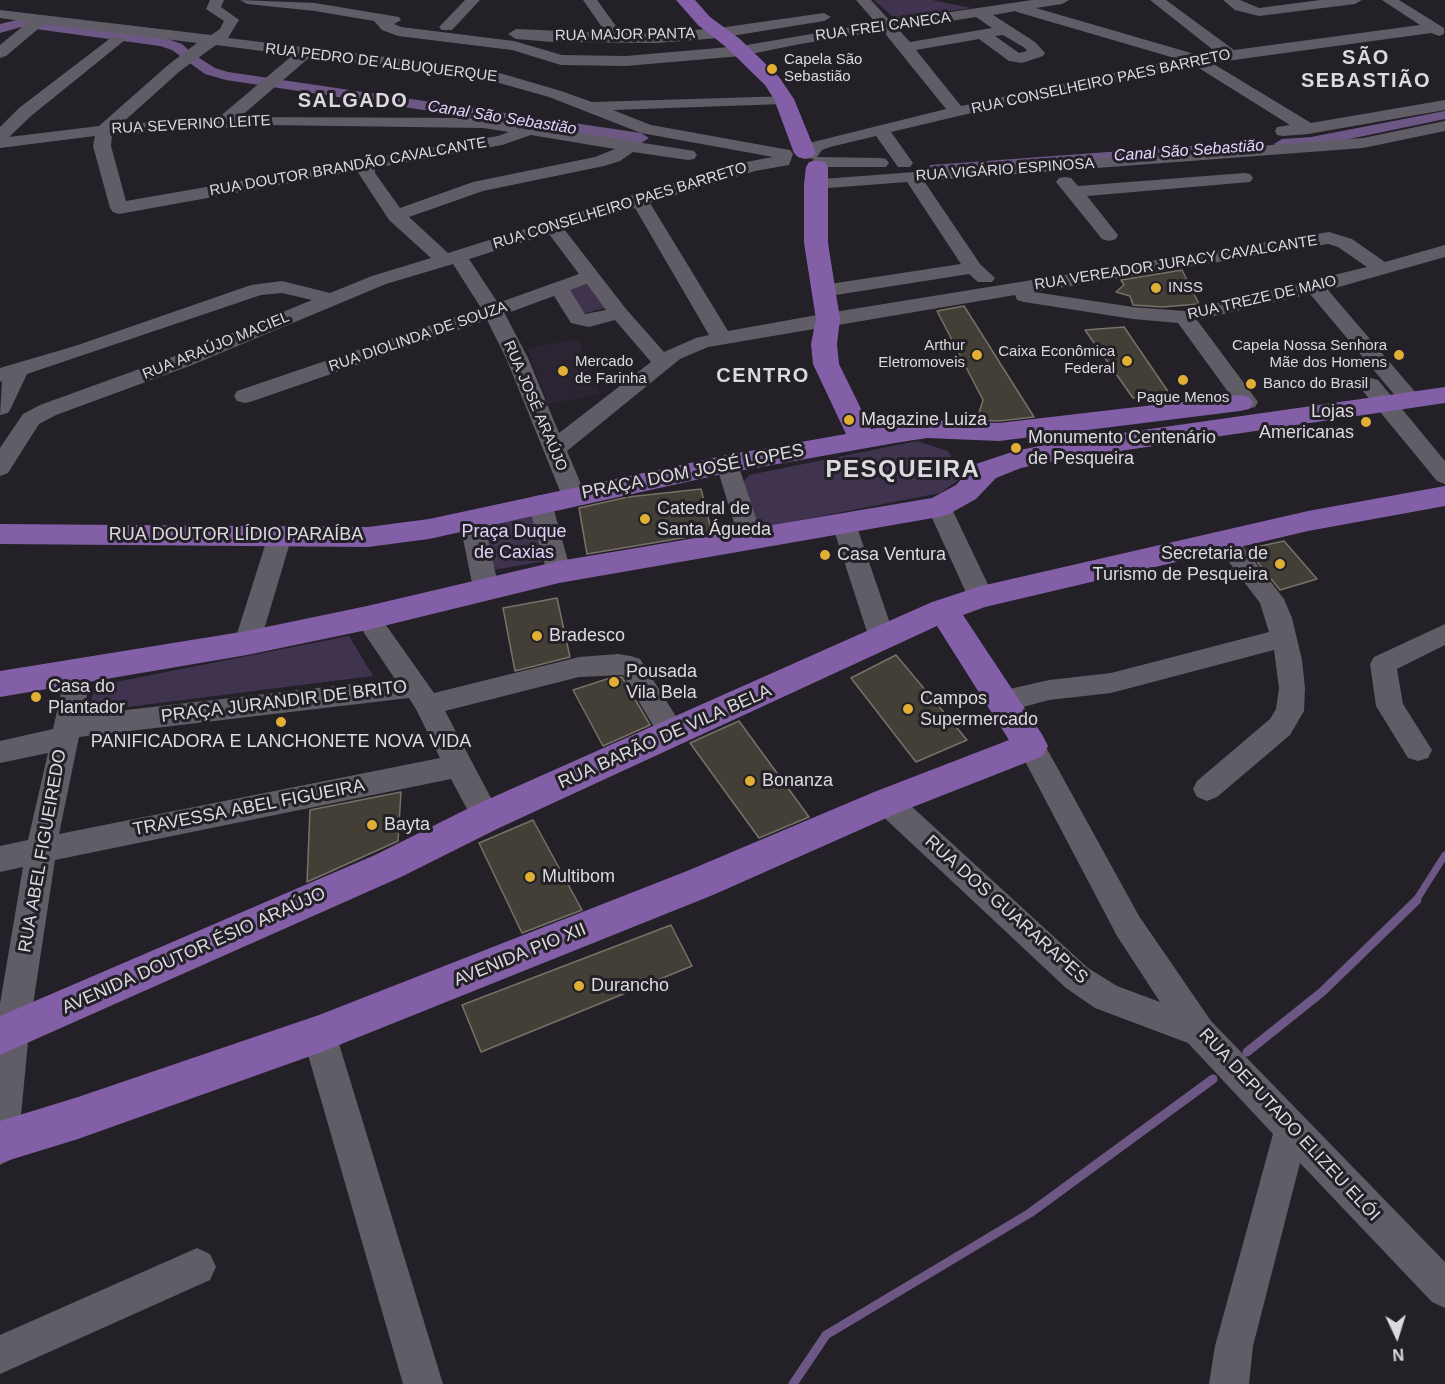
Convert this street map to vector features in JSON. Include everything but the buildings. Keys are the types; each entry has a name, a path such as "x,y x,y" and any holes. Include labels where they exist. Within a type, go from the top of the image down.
{"main road":[{"path":"685,0 772,81 784,99 804,163 828,319 824,344 826,364 862,439"},
{"path":"0,684 247,643 367,618 559,572 939,507 966,492 986,471 1015,460 1390,393 1445,376"},
{"path":"1390,393 1445,395"},
{"name":"PRAÇA DOM JOSÉ LOPES","path":"471,519 728,464 927,429 999,432 1247,402 1390,393"},
{"path":"953,429 977,449 986,471"},
{"name":"RUA BARÃO DE VILA BELA","path":"388,866 486,817 944,610 981,597 1308,521 1445,496"},
{"name":"RUA DOUTOR LÍDIO PARAÍBA","path":"0,534 368,537 429,529 471,519"},
{"name":"RUA DEPUTADO ELIZEU ELÓI","path":"944,610 1031,746"},
{"name":"AVENIDA PIO XII","path":"0,1142 78,1118 319,1034 700,883 887,802 1031,746"},
{"name":"AVENIDA DOUTOR ÉSIO ARAÚJO","path":"6,1034 388,866"}],"street":[{"path":"104,130 174,68 226,32 232,20 213,9 217,0"},
{"name":"RUA MAJOR PANTA","path":"247,0 318,3 378,17 447,27 553,37 618,39 719,33 842,14 867,5"},
{"path":"447,27 472,0"},
{"path":"590,0 618,39"},
{"path":"990,0 1197,60 1308,129"},
{"name":"RUA FREI CANECA","path":"741,51 888,25 1062,0"},
{"path":"1157,0 1230,55"},
{"path":"1235,4 1259,12 1355,0"},
{"path":"1391,0 1442,32"},
{"path":"867,5 888,25 957,112"},
{"path":"980,13 1030,45 1038,53 1016,58 983,35"},
{"name":"RUA PEDRO DE ALBUQUERQUE","path":"0,14 36,23 486,74 558,77 589,106 647,129 804,163"},
{"name":"RUA MAJOR PANTA","path":"378,17 387,27 398,31 514,46 558,77 626,61 741,51"},
{"path":"0,53 36,23"},
{"path":"906,47 1004,30"},
{"name":"RUA CONSELHEIRO PAES BARRETO","path":"451,257 752,166 804,163 815,147 824,143 957,112 1197,60 1442,32"},
{"path":"0,136 25,112 117,40"},
{"path":"223,122 305,53"},
{"path":"589,106 784,99"},
{"name":"RUA VIGÁRIO ESPINOSA","path":"908,170 1308,129 1445,105"},
{"name":"RUA SEVERINO LEITE","path":"0,143 104,130 223,122 321,119 483,123 530,130"},
{"name":"RUA VIGÁRIO ESPINOSA","path":"804,163 908,170 1053,167 1364,142 1445,126"},
{"name":"RUA DOUTOR BRANDÃO CAVALCANTE","path":"104,130 102,146 119,208 502,140 530,130 752,166"},
{"path":"881,131 973,268 999,292"},
{"path":"1364,142 1445,136"},
{"path":"396,216 479,186 598,162 614,157 630,146"},
{"name":"RUA JOSÉ ARAÚJO","path":"368,163 366,173 396,216 451,257 493,311 517,358 574,496"},
{"path":"1053,167 1109,235"},
{"path":"1075,192 1244,178"},
{"path":"639,199 722,339"},
{"path":"552,226 619,313 663,363"},
{"name":"RUA VEREADOR JURACY CAVALCANTE","path":"554,449 673,355 687,348 722,339 828,319 1329,238 1345,243 1382,268"},
{"name":"RUA TREZE DE MAIO","path":"999,292 1133,313 1184,317 1315,288 1445,251"},
{"name":"RUA ARAÚJO MACIEL","path":"0,468 21,431 31,419 48,410 185,360 379,280 451,257"},
{"path":"823,291 973,268"},
{"name":"RUA DIOLINDA DE SOUZA","path":"245,396 591,276"},
{"path":"0,408 9,372 258,289 282,287 331,299"},
{"path":"559,288 578,319 589,321 619,313"},
{"path":"1315,288 1390,393 1445,476"},
{"path":"1184,317 1247,402"},
{"path":"728,464 751,539"},
{"path":"540,503 559,572"},
{"path":"939,507 981,597"},
{"path":"471,519 486,588"},
{"path":"844,524 882,638"},
{"path":"247,643 280,536"},
{"path":"1207,789 1280,727 1290,711 1292,688 1289,660 1279,618 1271,598 1225,541"},
{"name":"PRAÇA JURANDIR DE BRITO","path":"0,752 65,733 422,696 367,618"},
{"path":"1418,750 1389,706 1383,664 1445,634"},
{"path":"1001,702 1049,690 1111,683 1283,638"},
{"path":"486,817 422,696 603,663 631,666 673,734"},
{"name":"RUA ABEL FIGUEIREDO","path":"0,1147 6,1034 65,733 80,671"},
{"name":"RUA DEPUTADO ELIZEU ELÓI","path":"1031,746 1128,926 1199,1032 1445,1289"},
{"name":"TRAVESSA ABEL FIGUEIRA","path":"0,859 458,766"},
{"name":"RUA DOS GUARARAPES","path":"887,802 1077,978 1106,997 1199,1032"},
{"path":"319,1034 423,1384"},
{"path":"1229,1384 1234,1346 1291,1130"},
{"path":"0,1355 197,1267"}],"shaded area":[{"name":"Mercado de Farinha","path":"578,339 600,394 548,404 527,348"}],"green space":[{"path":"874,0 932,0 972,8 895,19"},
{"path":"589,284 605,308 581,314 564,291"},
{"path":"917,441 948,451 963,477 940,493 770,526 757,521 741,485 749,475"},
{"name":"Praça Duque de Caxias","path":"533,513 546,561 493,570 483,525"},
{"path":"349,636 373,676 88,712 95,686"}],"waterway":[{"name":"Canal São Sebastião","path":"0,29 21,23 81,30 163,42 177,47 186,54"},
{"name":"Canal São Sebastião","path":"190,58 210,71 226,76 641,138"},
{"name":"Canal São Sebastião","path":"1282,144 1311,142 1445,115"},
{"name":"Canal São Sebastião","path":"931,170 1245,147"},
{"path":"1415,902 1445,855"},
{"path":"1247,1052 1322,992 1415,902"},
{"path":"793,1384 826,1335 1030,1213 1213,1079"}],"place":[{"name":"Capela São Sebastião","path":"772,69"},
{"name":"INSS","path":"1156,288"},
{"name":"Arthur Eletromoveis","path":"977,355"},
{"name":"Capela Nossa Senhora Mãe dos Homens","path":"1399,355"},
{"name":"Caixa Econômica Federal","path":"1127,361"},
{"name":"Mercado de Farinha","path":"563,371"},
{"name":"Pague Menos","path":"1183,380"},
{"name":"Banco do Brasil","path":"1251,384"},
{"name":"Magazine Luiza","path":"849,420"},
{"name":"Lojas Americanas","path":"1366,422"},
{"name":"Monumento Centenário de Pesqueira","path":"1016,448"},
{"name":"Catedral de Santa Águeda","path":"645,519"},
{"name":"Casa Ventura","path":"825,555"},
{"name":"Secretaria de Turismo de Pesqueira","path":"1280,564"},
{"name":"Bradesco","path":"537,636"},
{"name":"Pousada Vila Bela","path":"614,682"},
{"name":"Casa do Plantador","path":"36,697"},
{"name":"Campos Supermercado","path":"908,709"},
{"name":"PANIFICADORA E LANCHONETE NOVA VIDA","path":"281,722"},
{"name":"Bonanza","path":"750,781"},
{"name":"Bayta","path":"372,825"},
{"name":"Multibom","path":"530,877"},
{"name":"Durancho","path":"579,986"}],"district":[{"name":"SÃO SEBASTIÃO","path":"1366,70"},
{"name":"SALGADO","path":"353,101"},
{"name":"CENTRO","path":"763,376"},
{"name":"PESQUEIRA","path":"903,470"}]}
